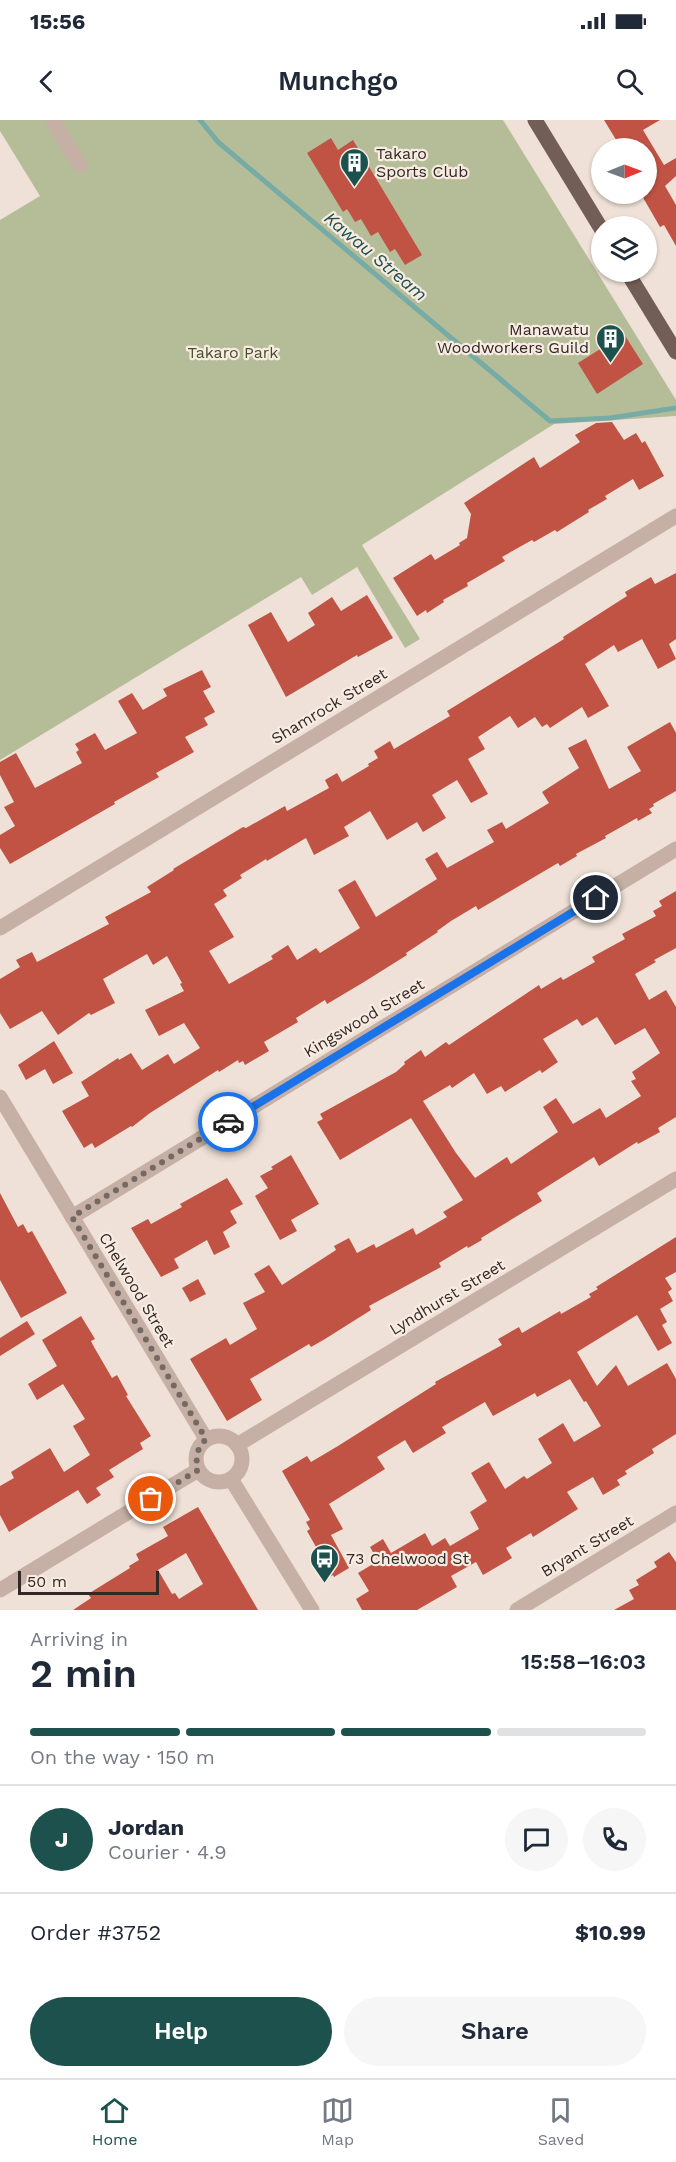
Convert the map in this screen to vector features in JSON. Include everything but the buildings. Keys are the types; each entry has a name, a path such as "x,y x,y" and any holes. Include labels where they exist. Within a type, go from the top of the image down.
{"main road":[{"path":"534,120 593,216"},
{"path":"633,282 674,345"}],"street":[{"path":"52,120 80,165"},
{"name":"Shamrock Street","path":"0,928 676,516"},
{"name":"Kingswood Street","path":"72,1217 676,849"},
{"name":"Chelwood Street","path":"0,1097 206,1439"},
{"name":"Lyndhurst Street","path":"237,1445 676,1179"},
{"path":"217,1436 228,1438 237,1445 242,1456 240,1469 231,1479 213,1481 207,1479 198,1470 195,1459 198,1448 206,1439 217,1436"},
{"path":"0,1590 198,1470"},
{"path":"231,1479 312,1610"},
{"name":"Bryant Street","path":"517,1610 676,1513"}],"green space":[{"name":"Takaro Park","path":"0,120 503,120 591,262 591,282 603,282 676,400 676,416 554,424 362,545 420,639 405,648 357,567 312,595 301,577 0,760 0,220 40,196 0,131"}],"waterway":[{"name":"Kawau Stream","path":"200,120 218,142 550,421 610,418 676,408"}],"way so far":[{"path":"151,1499 198,1470 195,1459 198,1448 206,1439 72,1217 228,1122"}],"place":[{"name":"Takaro Sports Club","path":"355,188"},
{"name":"Manawatu Woodworkers Guild","path":"610,364"},
{"name":"73 Chelwood St","path":"325,1584"}],"route":[{"path":"228,1122 596,898"}]}
